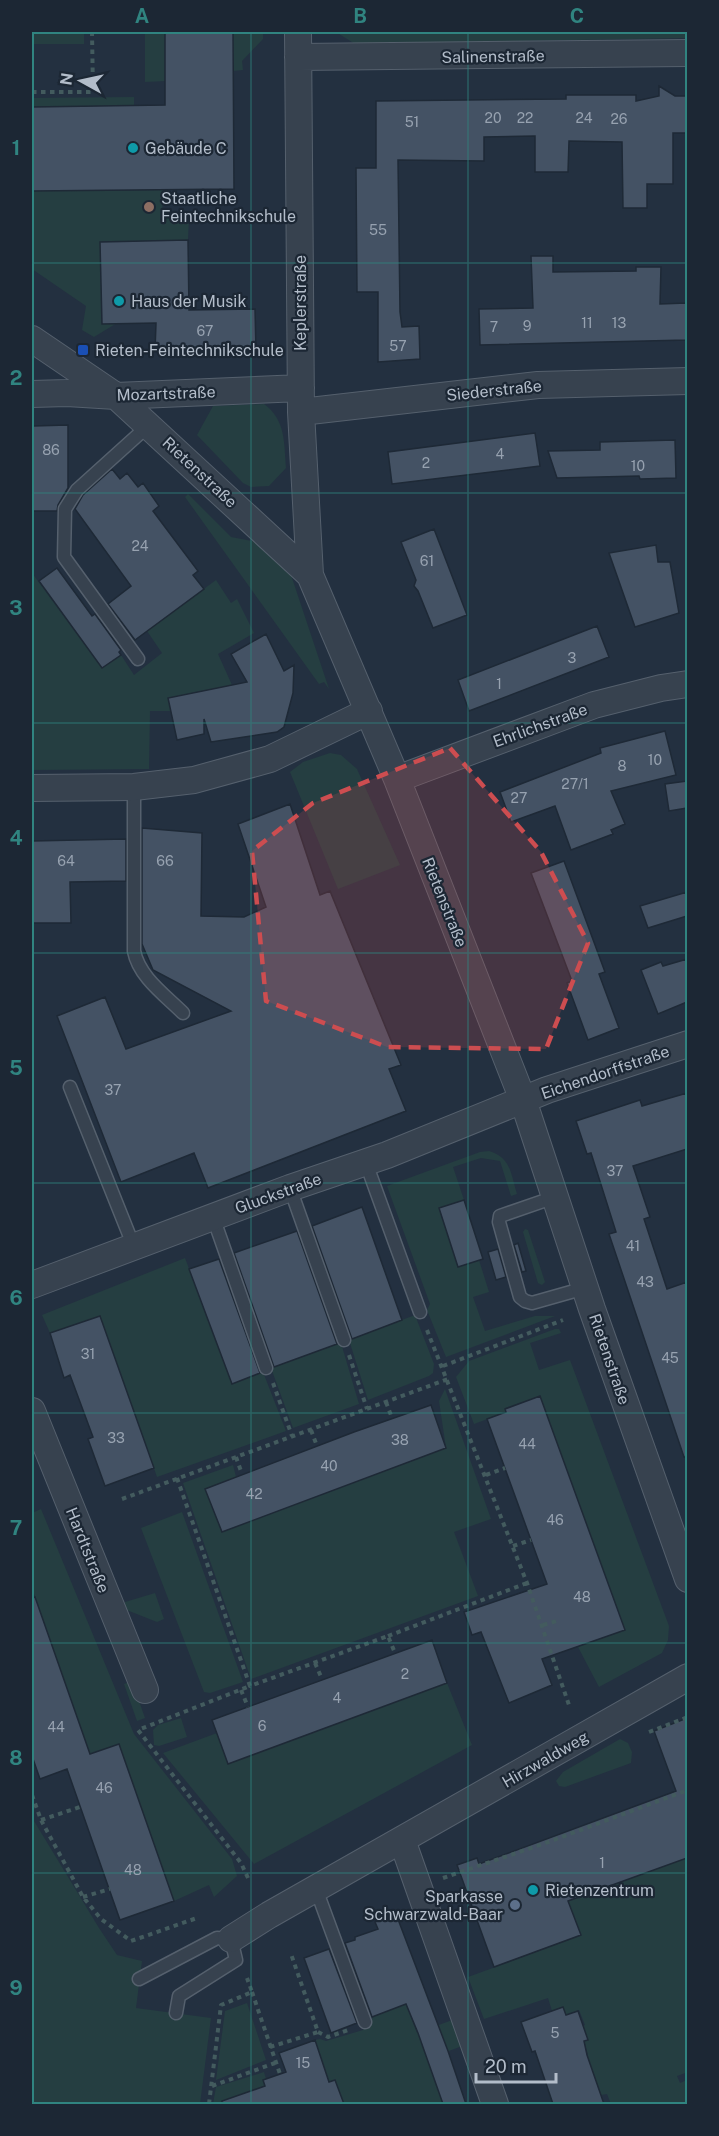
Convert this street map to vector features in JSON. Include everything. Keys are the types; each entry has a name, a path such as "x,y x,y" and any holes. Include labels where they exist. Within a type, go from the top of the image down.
{"street":[{"name":"Keplerstraße","path":"298,32 301,400 310,575"},
{"name":"Salinenstraße","path":"298,57 687,53"},
{"name":"Rietenstraße","path":"32,339 116,396 310,575 397,779 523,1100 585,1288 687,1579"},
{"name":"Siederstraße","path":"301,400 537,385 687,381"},
{"name":"Mozartstraße","path":"32,394 301,400"},
{"name":"Ehrlichstraße","path":"397,779 594,705 661,688 687,684"},
{"path":"32,788 134,787 194,780 270,759 369,711"},
{"name":"Eichendorffstraße","path":"523,1100 687,1044"},
{"name":"Gluckstraße","path":"32,1285 290,1188 366,1162 523,1100"},
{"name":"Hardtstraße","path":"32,1411 145,1690"},
{"name":"Hirzwaldweg","path":"231,1939 687,1677"},
{"path":"402,1840 495,2104"}],"lane":[{"path":"138,659 64,557 65,509 77,490 149,425"},
{"path":"134,787 136,963 183,1013"},
{"path":"70,1087 134,1247"},
{"path":"366,1162 420,1312"},
{"path":"290,1188 346,1345"},
{"path":"555,1197 500,1216 520,1297 532,1303 585,1288"},
{"path":"213,1217 268,1372"},
{"path":"316,1889 365,2022"},
{"path":"139,1979 217,1938 231,1939 236,1960 179,1996 176,2013"}],"path":[{"path":"32,92 93,92 92,32"},
{"path":"443,1366 563,1320"},
{"path":"427,1328 543,1625 570,1708"},
{"path":"346,1345 367,1409"},
{"path":"268,1372 292,1436"},
{"path":"122,1498 448,1379"},
{"path":"386,1402 392,1418"},
{"path":"311,1430 317,1446"},
{"path":"236,1457 242,1474"},
{"path":"486,1475 505,1468"},
{"path":"177,1478 250,1686"},
{"path":"513,1546 531,1540"},
{"path":"248,1878 241,1863 138,1730 527,1583"},
{"path":"543,1625 560,1620"},
{"path":"388,1636 395,1653"},
{"path":"315,1663 322,1679"},
{"path":"241,1690 248,1707"},
{"path":"638,1736 687,1717"},
{"path":"433,1881 543,1844 687,1790"},
{"path":"32,1794 40,1817 84,1897 101,1919 131,1941 197,1918"},
{"path":"32,1817 80,1807"},
{"path":"84,1897 110,1889"},
{"path":"291,1954 318,2032"},
{"path":"246,1978 280,2076"},
{"path":"209,2104 221,2006 252,1992"},
{"path":"270,2047 318,2032 328,2037 365,2022"},
{"path":"212,2086 275,2063"}],"highlighted area":[{"path":"450,748 541,852 588,943 546,1049 387,1047 266,1001 252,851 313,803"}],"green space":[{"path":"32,32 84,32 84,44 32,44"},
{"path":"145,32 165,32 166,81 145,82"},
{"path":"233,32 263,32 263,39 242,61 243,70 233,71"},
{"path":"336,32 687,32 688,38 355,44"},
{"path":"134,97 134,106 32,107 32,98"},
{"path":"163,190 162,217 189,218 188,240 100,242 102,323 117,323 94,337 82,330 86,306 32,269 32,191"},
{"path":"264,404 271,410 280,425 286,468 269,486 251,487 243,483 197,435 213,406"},
{"path":"188,494 231,537 262,543 288,566 329,689 324,682 319,684 185,497"},
{"path":"32,511 34,511 32,573"},
{"path":"32,573 102,668 121,655 134,675 162,653 147,631 216,580 231,603 237,599 254,633 218,654 232,685 168,698 171,711 150,711 149,769 32,770"},
{"path":"330,753 341,755 357,769 400,865 338,889 290,772 303,762"},
{"path":"489,1151 506,1162 517,1194 511,1196 500,1161 481,1158 453,1167 464,1200 439,1209 458,1267 479,1260 489,1292 473,1297 485,1331 535,1316 555,1316 446,1357 427,1310 430,1304 387,1186 480,1152"},
{"path":"525,1229 528,1230 545,1282 542,1285 538,1283 523,1232"},
{"path":"185,1258 232,1383 263,1372 286,1431 157,1477 100,1316 50,1333 42,1315"},
{"path":"415,1315 434,1364 433,1373 368,1400 349,1340"},
{"path":"559,1329 561,1333 530,1343 539,1370 570,1360 669,1626 668,1640 662,1653 599,1687 578,1647 624,1630 540,1396 505,1408 506,1412 474,1424 456,1377 469,1361"},
{"path":"341,1343 359,1404 293,1428 271,1368"},
{"path":"445,1389 491,1519 454,1532 478,1596 251,1679 183,1483 233,1465 236,1477 205,1489 222,1532 446,1448 439,1401"},
{"path":"41,1509 134,1734 232,1859 237,1876 214,1897 209,1885 174,1901 119,1744 90,1754 32,1588 32,1513"},
{"path":"182,1512 243,1682 210,1693 204,1692 141,1528"},
{"path":"155,1593 164,1619 157,1622 124,1609 125,1602"},
{"path":"132,1681 145,1718 137,1721 124,1684"},
{"path":"447,1683 472,1745 254,1864 163,1753 217,1733 228,1763"},
{"path":"181,1718 187,1737 159,1746 154,1745 153,1730 158,1725"},
{"path":"620,1739 628,1743 632,1752 631,1763 565,1787 559,1786 556,1781 563,1772"},
{"path":"34,1821 117,1955 142,1961 136,2008 211,2018 200,2104 32,2104 32,1822"},
{"path":"687,1858 688,2072 677,2076 680,2083 687,2080 687,2104 611,2104 607,2094 601,2095 591,2066 580,2058 588,2055 584,2041 587,2040 583,2026 585,2025 579,2010 566,2015 563,2007 552,2011 548,1998 484,2019 468,1977 580,1936 568,1901"},
{"path":"247,2003 266,2060 216,2080 225,2011"},
{"path":"406,2004 417,2033 455,2019 465,2045 427,2059 443,2104 344,2104 335,2080 329,2082 315,2040 326,2041 363,2030 374,2016"},
{"path":"264,2072 265,2086 232,2098 234,2104 213,2104 216,2087"}],"building":[{"name":"Gebäude C","path":"165,32 233,32 234,189 32,191 32,107 165,105"},
{"path":"659,86 675,96 687,96 687,133 673,133 673,184 647,184 647,208 623,208 622,142 569,141 568,172 535,172 535,136 484,137 484,161 398,160 400,312 402,327 419,326 420,359 378,362 378,292 357,292 356,168 376,168 376,101 566,99 566,95 636,95 636,101 659,96"},
{"path":"188,240 189,310 255,309 256,351 155,351 156,323 102,324 100,242"},
{"path":"531,256 553,256 553,272 636,271 636,267 661,267 660,304 687,303 687,340 480,345 479,309 533,308"},
{"path":"68,425 68,488 57,511 32,511 33,426"},
{"path":"535,433 540,466 392,484 388,452"},
{"path":"675,440 676,478 640,479 639,476 557,478 548,451 600,450 600,442"},
{"path":"112,469 120,479 127,473 138,487 143,483 159,506 153,511 198,571 193,575 204,589 135,640 108,604 131,586 75,509 83,495"},
{"path":"434,529 467,615 433,628 414,586 416,580 401,542"},
{"path":"656,545 658,562 670,562 679,613 635,627 609,553"},
{"path":"57,568 92,616 95,614 121,650 119,652 121,655 102,668 39,581"},
{"path":"597,626 609,657 469,711 458,680"},
{"path":"266,634 284,671 294,665 293,693 284,727 277,732 211,742 204,719 204,734 177,740 168,698 247,682 231,654"},
{"path":"665,731 676,775 611,791 625,824 611,830 613,834 571,850 555,806 511,822 500,792 601,753 600,748"},
{"path":"687,781 687,808 669,811 665,784"},
{"path":"290,804 320,895 330,891 401,1065 389,1069 406,1111 208,1188 194,1153 121,1182 57,1016 105,997 126,1049 231,1011 153,970 142,944 142,828 202,833 201,916 244,917 266,907 238,824"},
{"path":"126,839 126,881 70,882 71,923 32,923 32,841"},
{"path":"564,861 605,972 599,974 619,1028 588,1040 567,983 572,981 531,873"},
{"path":"687,892 687,916 648,928 640,906"},
{"path":"687,959 687,1002 658,1014 641,970 661,962 663,966"},
{"path":"687,1093 687,1149 633,1166 650,1217 644,1219 667,1289 687,1282 687,1457 684,1457 609,1234 616,1232 591,1153 587,1154 576,1121 640,1100 642,1106"},
{"path":"464,1200 483,1259 458,1267 439,1208"},
{"path":"362,1207 402,1320 352,1339 312,1226"},
{"path":"297,1231 337,1344 274,1367 234,1253"},
{"path":"518,1243 526,1271 522,1272 514,1245"},
{"path":"498,1249 506,1277 496,1280 488,1252"},
{"path":"219,1259 260,1373 232,1384 189,1269"},
{"path":"100,1316 154,1468 105,1486 88,1439 93,1437 70,1375 64,1378 50,1333"},
{"path":"540,1396 625,1630 542,1659 552,1685 509,1703 481,1632 472,1635 464,1612 547,1584 487,1419 506,1412 505,1409"},
{"path":"431,1405 446,1448 222,1532 205,1489"},
{"path":"35,1597 90,1754 119,1744 174,1901 120,1920 67,1769 40,1779 32,1756 32,1598"},
{"path":"432,1640 447,1683 228,1764 212,1720"},
{"name":"Rietenzentrum","path":"687,1718 687,1858 568,1901 581,1935 494,1967 457,1865 477,1858 479,1864 676,1791 654,1731"},
{"path":"396,1914 466,2104 443,2104 406,2004 372,2017 345,1943 378,1929 375,1922"},
{"path":"329,1949 357,2023 331,2033 304,1958"},
{"path":"563,2007 566,2015 578,2011 588,2040 584,2041 587,2055 604,2104 553,2104 535,2051 532,2052 521,2022"},
{"path":"315,2040 329,2082 335,2080 344,2104 222,2104 222,2101 265,2086 263,2080 286,2072 279,2053"}],"place":[{"name":"Gebäude C","path":"133,148"},
{"name":"Staatliche Feintechnikschule","path":"149,207"},
{"name":"Haus der Musik","path":"119,301"},
{"name":"Rieten-Feintechnikschule","path":"83,350"},
{"name":"Rietenzentrum","path":"533,1890"},
{"name":"Sparkasse Schwarzwald-Baar","path":"515,1905"}]}
